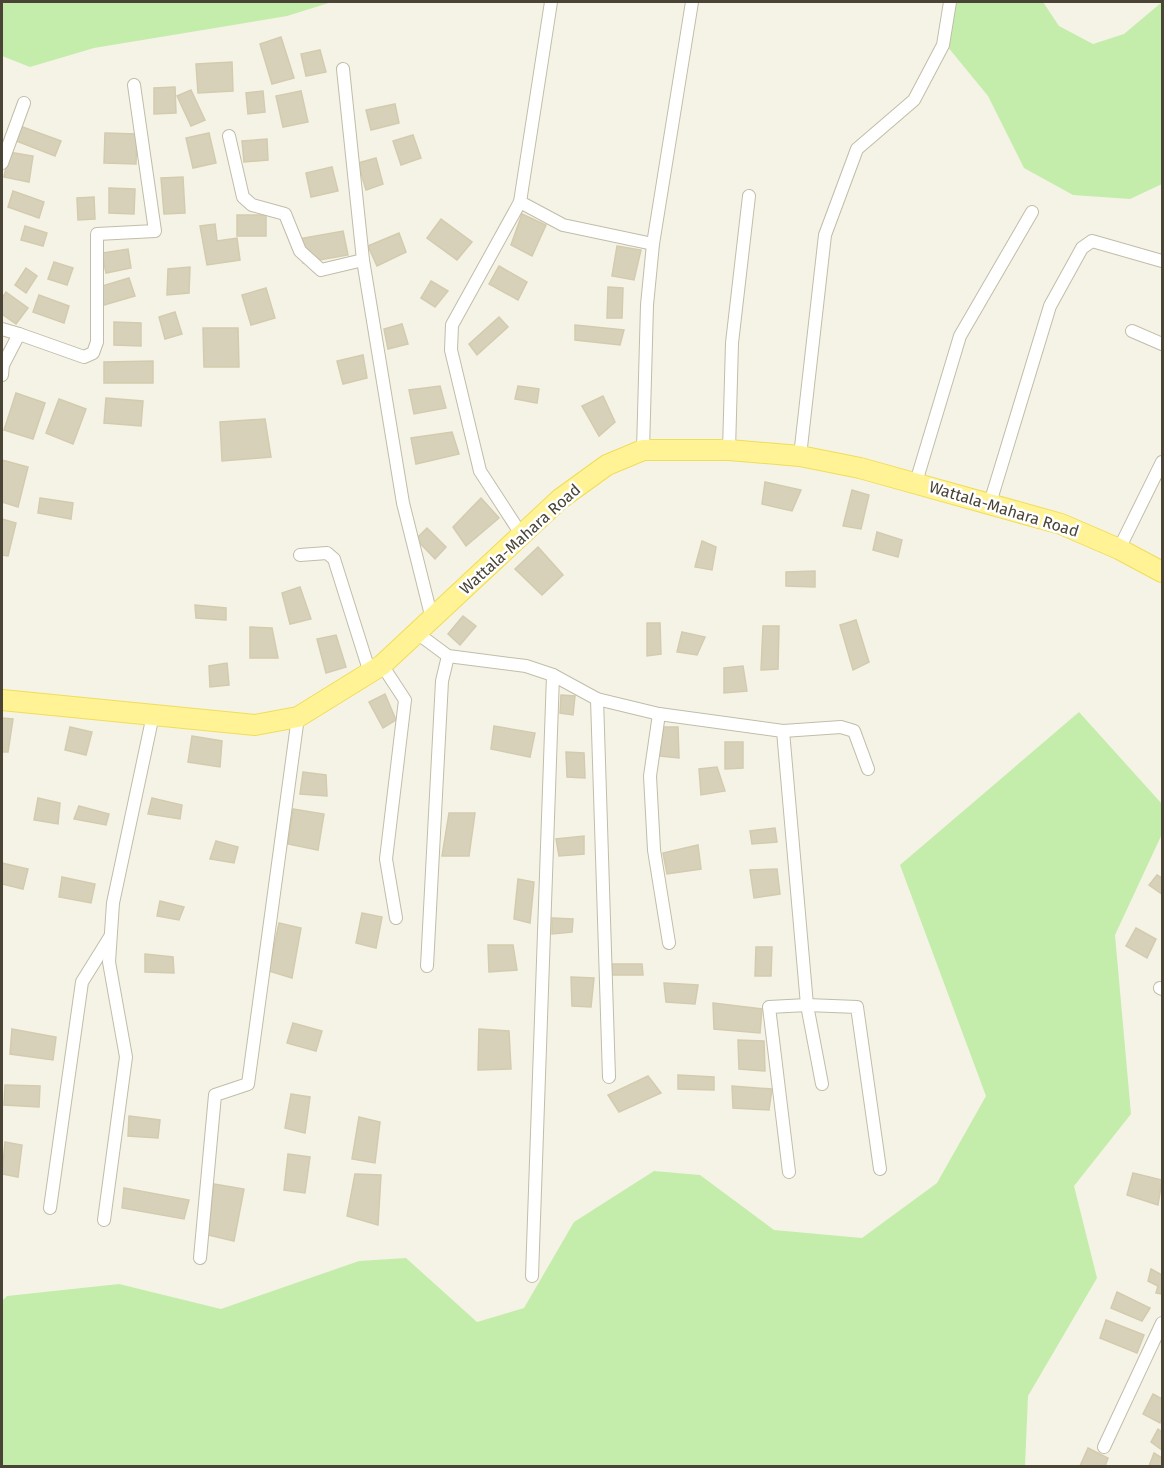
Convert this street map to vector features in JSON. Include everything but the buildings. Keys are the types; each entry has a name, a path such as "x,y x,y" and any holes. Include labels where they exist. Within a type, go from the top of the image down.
{"main road":[{"name":"Wattala-Mahara Road","path":"2,700 255,725 298,717 376,669 560,499 607,465 643,450 729,450 800,456 860,468 1061,524 1119,549 1162,572"}],"street":[{"path":"522,534 480,471 451,350 452,325 520,202 551,2"},
{"path":"643,450 647,305 653,244 692,2"},
{"path":"800,456 825,235 857,149 914,100 943,45 950,2"},
{"path":"343,69 363,260 403,503 432,619"},
{"path":"2,329 84,357 93,353 97,342 97,234 155,231 134,85"},
{"path":"2,164 24,103"},
{"path":"229,136 243,197 252,204 285,214 300,251 321,270 363,260"},
{"path":"729,450 732,344 749,196"},
{"path":"520,202 563,225 653,244"},
{"path":"916,482 960,336 1032,212"},
{"path":"990,503 1050,306 1082,248 1092,241 1162,261"},
{"path":"1132,332 1162,344"},
{"path":"2,375 3,365 19,334"},
{"path":"1119,549 1162,462"},
{"path":"300,555 327,553 334,559 376,669 405,700 386,859 396,918"},
{"path":"417,633 448,656 526,666 553,675 597,699 658,714 783,731 841,727 854,731 868,769"},
{"path":"427,966 442,681 448,656"},
{"path":"532,1276 553,675"},
{"path":"597,699 609,1077"},
{"path":"658,714 650,776 654,850 669,943"},
{"path":"104,1220 126,1057 109,962 113,903 153,715"},
{"path":"200,1258 215,1095 248,1084 298,717"},
{"path":"783,731 807,1005 822,1084"},
{"path":"50,1208 82,982 111,936"},
{"path":"789,1172 769,1007 807,1005 857,1007 880,1169"},
{"path":"1104,1447 1162,1323"}],"green space":[{"path":"2,2 332,2 287,16 94,48 30,67 2,56"},
{"path":"951,2 1043,2 1059,26 1093,44 1124,34 1162,2 1162,184 1130,199 1073,195 1024,168 988,96 947,46"},
{"path":"1079,712 1162,804 1162,834 1115,935 1131,1114 1074,1186 1097,1278 1028,1396 1025,1466 2,1466 2,1301 7,1296 119,1284 221,1309 359,1261 406,1258 477,1322 524,1308 574,1222 654,1171 700,1175 774,1230 862,1238 937,1183 986,1096 900,865"}]}
